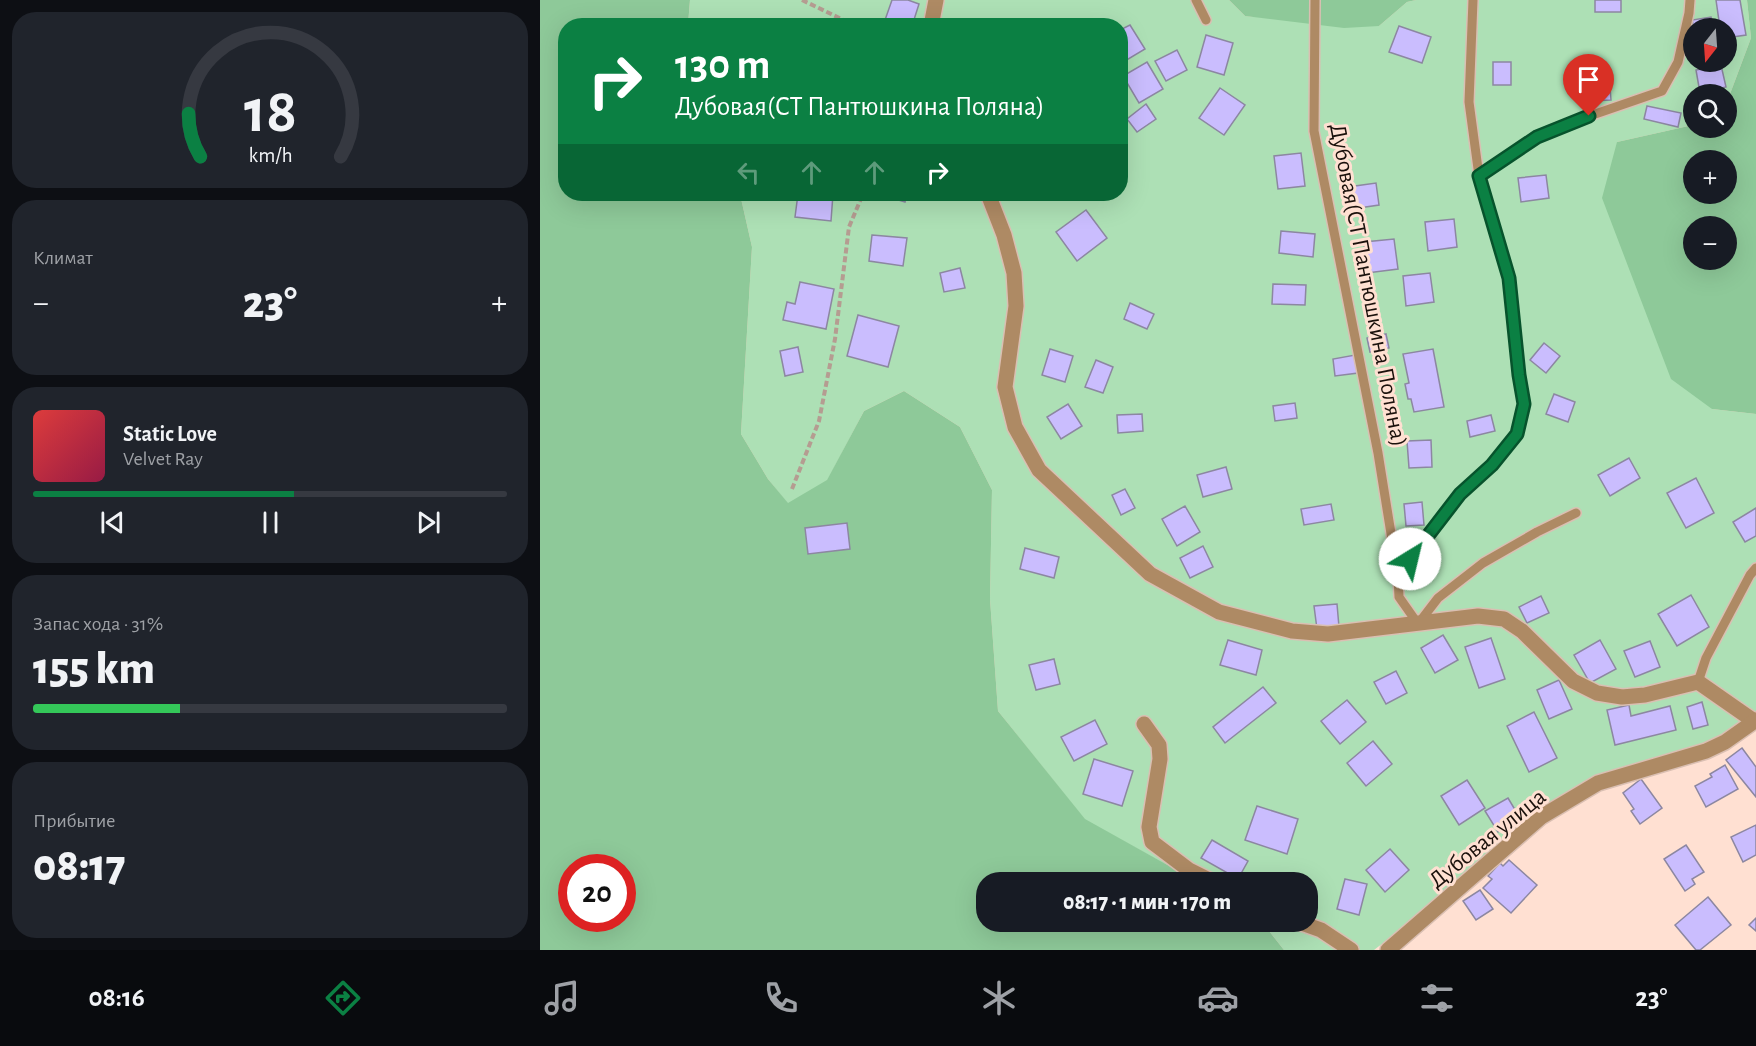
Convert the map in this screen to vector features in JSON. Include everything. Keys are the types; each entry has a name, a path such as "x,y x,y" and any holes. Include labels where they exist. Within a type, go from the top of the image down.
{"street":[{"path":"991,201 1004,235 1014,273 1016,306 1005,387 1016,427 1039,470 1150,574 1220,612 1292,631 1328,634 1478,616 1504,619 1522,630 1573,681 1597,693 1622,697 1645,695 1698,682 1755,720"},
{"name":"Дубовая улица","path":"1388,950 1541,817 1598,783 1706,751 1725,742 1755,720"},
{"path":"1144,724 1159,745 1160,759 1149,827 1152,842 1193,872"},
{"path":"1318,929 1352,950"}],"lane":[{"path":"1196,0 1206,20"},
{"name":"Дубовая(СТ Пантюшкина Поляна)","path":"1315,0 1314,131 1378,453 1398,577 1399,597 1418,624"},
{"path":"1398,577 1460,494 1492,465 1517,434 1524,404 1509,278 1479,176 1469,102 1473,0"},
{"path":"1479,176 1537,137 1612,107 1662,91 1678,62 1690,0"},
{"path":"1418,624 1438,598 1483,563 1576,513"},
{"path":"1698,682 1706,658 1750,575 1756,568"}],"path":[{"path":"802,0 839,18"},
{"path":"792,489 819,421 836,339 849,227 860,201"}],"green space":[{"path":"540,0 690,0 689,18 558,18 558,201 742,201 752,247 741,434 768,479 788,503 827,480 864,411 904,391 960,427 992,490 990,599 998,711 1085,819 1180,872 976,872 976,932 1270,932 1284,950 540,950"},
{"path":"690,0 1229,0 1245,16 1379,26 1407,2 1416,0 1747,0 1751,38 1734,84 1683,84 1683,127 1617,142 1712,409 1756,414 1756,729 1596,778 1374,950 1284,950 1270,932 1318,932 1318,872 1180,872 1085,820 998,711 990,599 992,490 960,427 904,391 864,411 827,481 788,504 768,479 741,434 752,247 742,201 1128,201 1128,18 689,18"},
{"path":"1229,0 1416,0 1407,2 1379,26 1344,28 1245,16"},
{"path":"1747,0 1756,0 1756,414 1712,409 1671,379 1602,198 1617,142 1683,127 1683,138 1737,138 1737,84 1734,84 1751,38"}],"building":[{"path":"892,0 908,0 919,4 915,18 886,18"},
{"path":"1595,0 1621,0 1621,12 1595,12"},
{"path":"1716,0 1740,0 1746,35 1737,36 1737,18 1719,18"},
{"path":"1130,25 1145,49 1128,59 1128,26"},
{"path":"1399,26 1431,37 1422,63 1389,52"},
{"path":"1206,35 1233,43 1224,75 1197,67"},
{"path":"1177,50 1187,70 1166,81 1155,61"},
{"path":"1147,62 1163,89 1139,103 1128,84 1128,73"},
{"path":"1493,62 1511,62 1511,85 1493,85"},
{"path":"1696,72 1723,72 1725,84 1698,84"},
{"path":"1610,87 1611,100 1587,101 1586,89"},
{"path":"1220,88 1245,105 1224,135 1199,118"},
{"path":"1146,104 1156,119 1137,132 1128,118"},
{"path":"1647,106 1681,113 1678,127 1644,119"},
{"path":"1301,153 1305,186 1278,189 1274,156"},
{"path":"1546,175 1549,198 1521,202 1518,178"},
{"path":"1376,183 1379,205 1352,209 1348,187"},
{"path":"797,201 832,201 831,221 795,217"},
{"path":"1086,210 1107,238 1077,261 1056,232"},
{"path":"1454,219 1457,247 1428,251 1425,222"},
{"path":"1281,231 1315,234 1313,257 1279,253"},
{"path":"872,235 907,238 903,266 869,261"},
{"path":"1394,239 1398,269 1367,273 1364,242"},
{"path":"960,268 965,288 944,292 940,273"},
{"path":"1430,273 1434,302 1406,306 1403,276"},
{"path":"800,282 834,289 826,329 783,320 787,302 795,304"},
{"path":"1273,284 1306,285 1305,305 1272,304"},
{"path":"1130,303 1154,314 1147,329 1124,319"},
{"path":"858,315 899,326 888,367 847,356"},
{"path":"1386,334 1389,348 1370,352 1367,338"},
{"path":"1544,343 1560,356 1546,373 1530,360"},
{"path":"798,347 803,372 785,376 780,351"},
{"path":"1050,349 1073,356 1065,382 1042,375"},
{"path":"1433,349 1444,407 1414,412 1405,384 1409,383 1403,354"},
{"path":"1355,355 1358,373 1335,376 1333,359"},
{"path":"1096,360 1113,367 1103,393 1085,387"},
{"path":"1554,394 1575,402 1568,422 1546,414"},
{"path":"1295,403 1297,418 1275,421 1273,406"},
{"path":"1068,404 1082,426 1061,439 1047,417"},
{"path":"1142,414 1143,431 1118,433 1117,415"},
{"path":"1491,415 1495,431 1470,437 1467,421"},
{"path":"1431,440 1432,467 1409,468 1407,441"},
{"path":"1629,458 1640,478 1610,496 1598,475"},
{"path":"1226,467 1232,489 1203,497 1197,475"},
{"path":"1696,478 1714,513 1686,528 1667,493"},
{"path":"1125,489 1135,508 1121,515 1112,495"},
{"path":"1422,502 1424,525 1406,526 1404,504"},
{"path":"1331,504 1334,520 1304,525 1301,509"},
{"path":"1185,506 1200,532 1177,546 1162,519"},
{"path":"1756,508 1756,536 1745,542 1733,522"},
{"path":"847,523 850,549 808,554 805,528"},
{"path":"1203,546 1213,567 1190,578 1180,558"},
{"path":"1025,548 1059,557 1054,578 1020,569"},
{"path":"1691,595 1709,627 1677,646 1658,614"},
{"path":"1541,596 1549,613 1527,623 1519,607"},
{"path":"1337,604 1339,627 1317,629 1314,606"},
{"path":"1443,635 1458,660 1435,673 1421,648"},
{"path":"1491,638 1505,679 1479,688 1465,647"},
{"path":"1228,640 1262,650 1256,675 1220,665"},
{"path":"1600,640 1616,669 1590,683 1574,655"},
{"path":"1650,641 1660,667 1635,677 1624,651"},
{"path":"1054,659 1060,684 1036,690 1029,665"},
{"path":"1396,671 1407,693 1386,704 1374,682"},
{"path":"1559,680 1572,709 1549,719 1537,690"},
{"path":"1263,687 1276,703 1225,743 1213,727"},
{"path":"1347,700 1366,722 1340,744 1321,721"},
{"path":"1702,702 1708,725 1693,729 1687,707"},
{"path":"1629,705 1631,716 1670,706 1676,730 1615,745 1607,710"},
{"path":"1534,712 1557,758 1529,772 1507,726"},
{"path":"1095,720 1107,744 1074,761 1061,737"},
{"path":"1373,741 1392,764 1366,786 1347,763"},
{"path":"1742,748 1756,767 1756,797 1726,760"},
{"path":"1094,759 1133,771 1122,806 1083,794"},
{"path":"1725,765 1738,789 1706,807 1695,786 1712,777 1710,774"},
{"path":"1641,779 1662,808 1640,824 1631,811 1634,809 1623,793"},
{"path":"1467,780 1485,808 1459,825 1441,796"},
{"path":"1508,798 1520,818 1498,832 1485,811"},
{"path":"1257,806 1298,819 1287,854 1245,840"},
{"path":"1756,825 1756,855 1743,862 1731,837"},
{"path":"1212,840 1248,861 1242,872 1226,872 1201,858"},
{"path":"1686,845 1704,872 1692,879 1695,884 1685,891 1664,859"},
{"path":"1390,849 1409,870 1385,892 1366,870"},
{"path":"1509,860 1537,885 1511,913 1483,888 1492,879 1488,876 1500,863 1503,866"},
{"path":"1345,879 1367,884 1359,915 1337,909"},
{"path":"1480,890 1493,909 1476,920 1463,901"},
{"path":"1708,897 1731,925 1700,950 1696,950 1675,925"},
{"path":"1756,918 1756,931 1749,925"}],"route":[{"path":"1410,559 1460,494 1492,465 1517,434 1524,404 1509,278 1479,176 1537,137 1589,116"}]}
